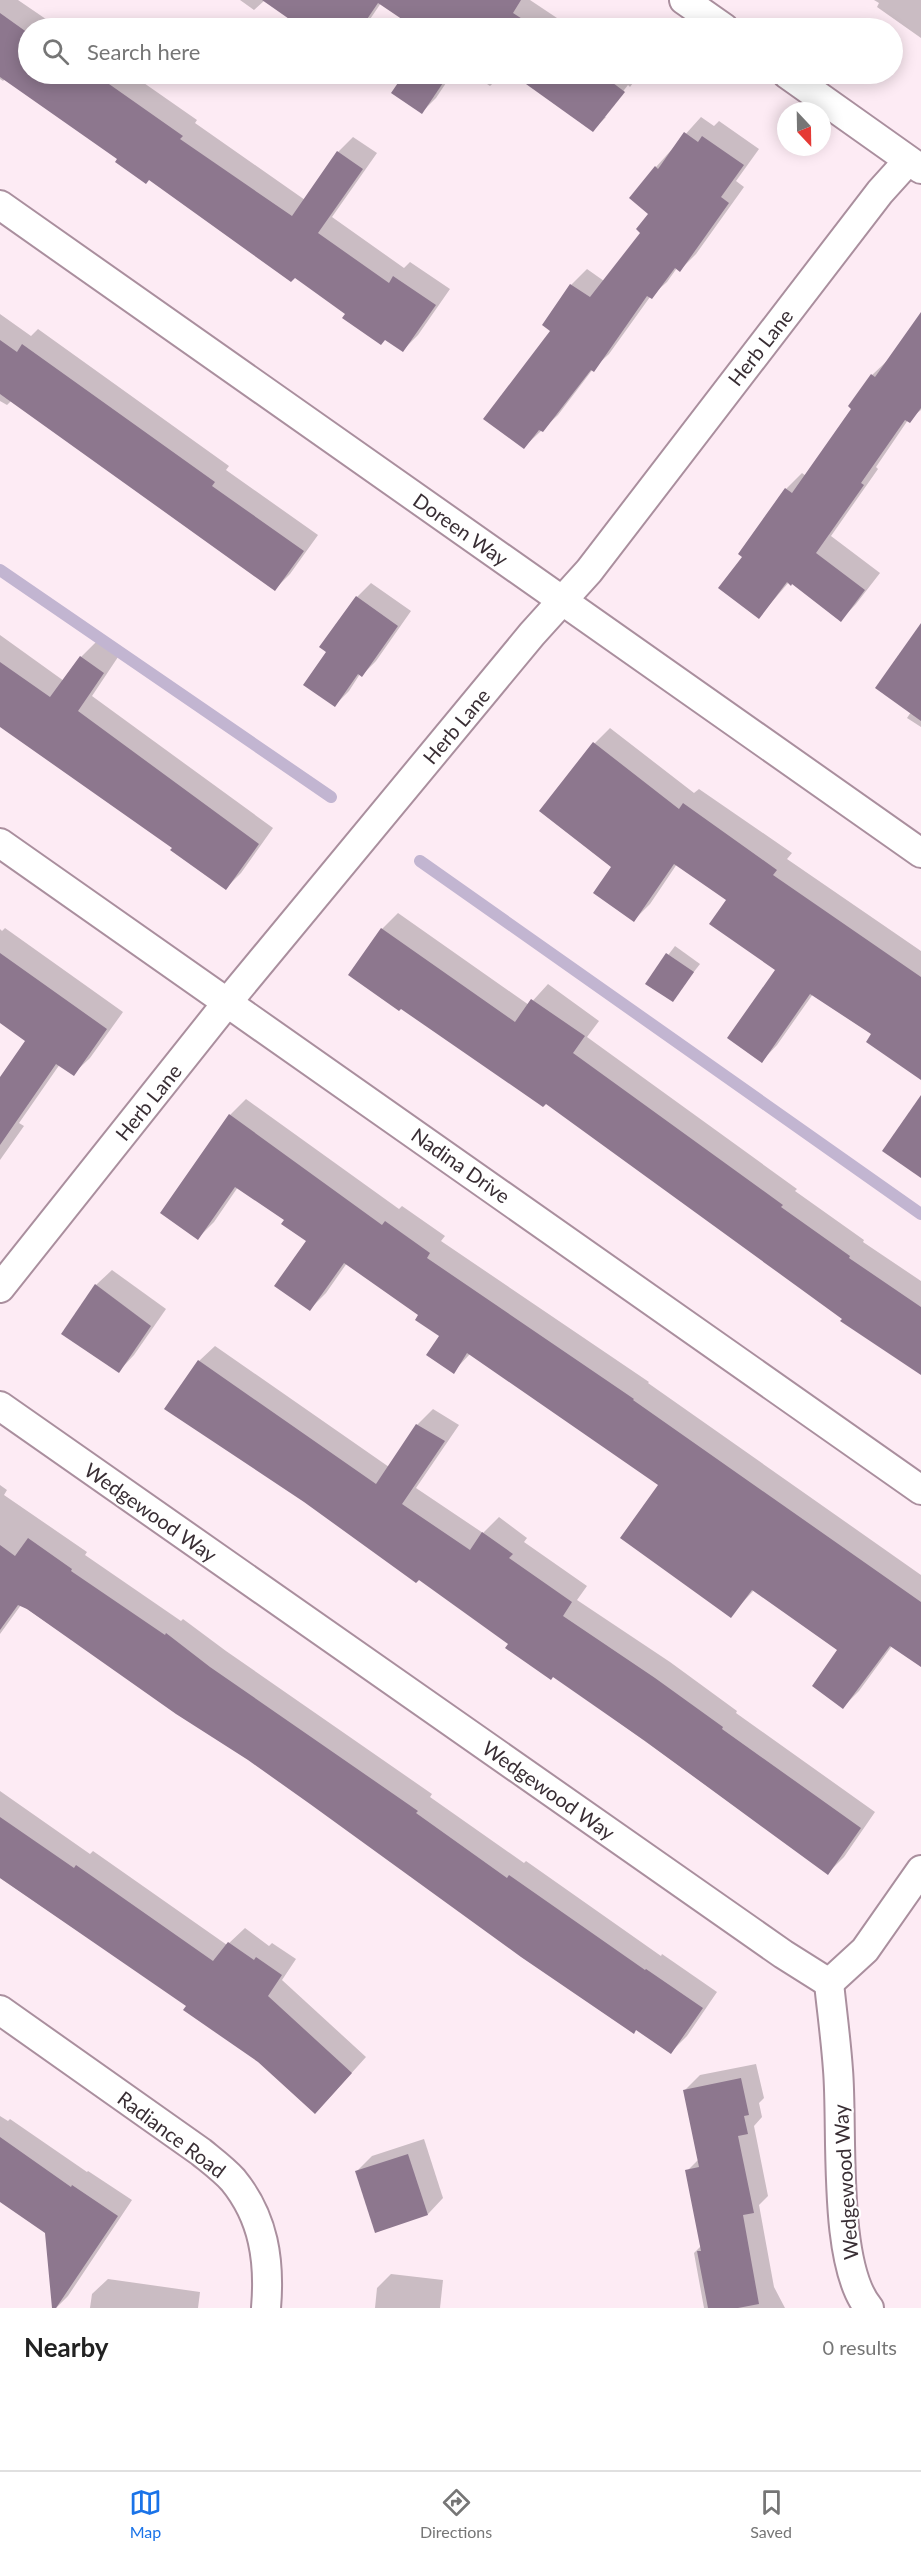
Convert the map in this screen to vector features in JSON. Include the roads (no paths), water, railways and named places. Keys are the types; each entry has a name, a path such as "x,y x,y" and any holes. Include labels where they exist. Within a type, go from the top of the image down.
{"street":[{"path":"684,0 710,18"},
{"path":"801,84 915,165"},
{"name":"Herb Lane","path":"0,1288 226,1004 561,601 589,571 880,192 915,165"},
{"name":"Doreen Way","path":"0,206 921,853"},
{"name":"Nadina Drive","path":"0,843 226,1004 273,1033 921,1490"},
{"name":"Wedgewood Way","path":"0,1406 783,1954 829,1983 838,2070 843,2208 848,2262 869,2308"},
{"path":"829,1983 865,1950 921,1870"},
{"name":"Radiance Road","path":"0,2010 201,2152 232,2178 250,2203 264,2237 267,2260 266,2308"}],"waterway":[{"path":"0,570 331,797"},
{"path":"420,861 921,1214"}]}
